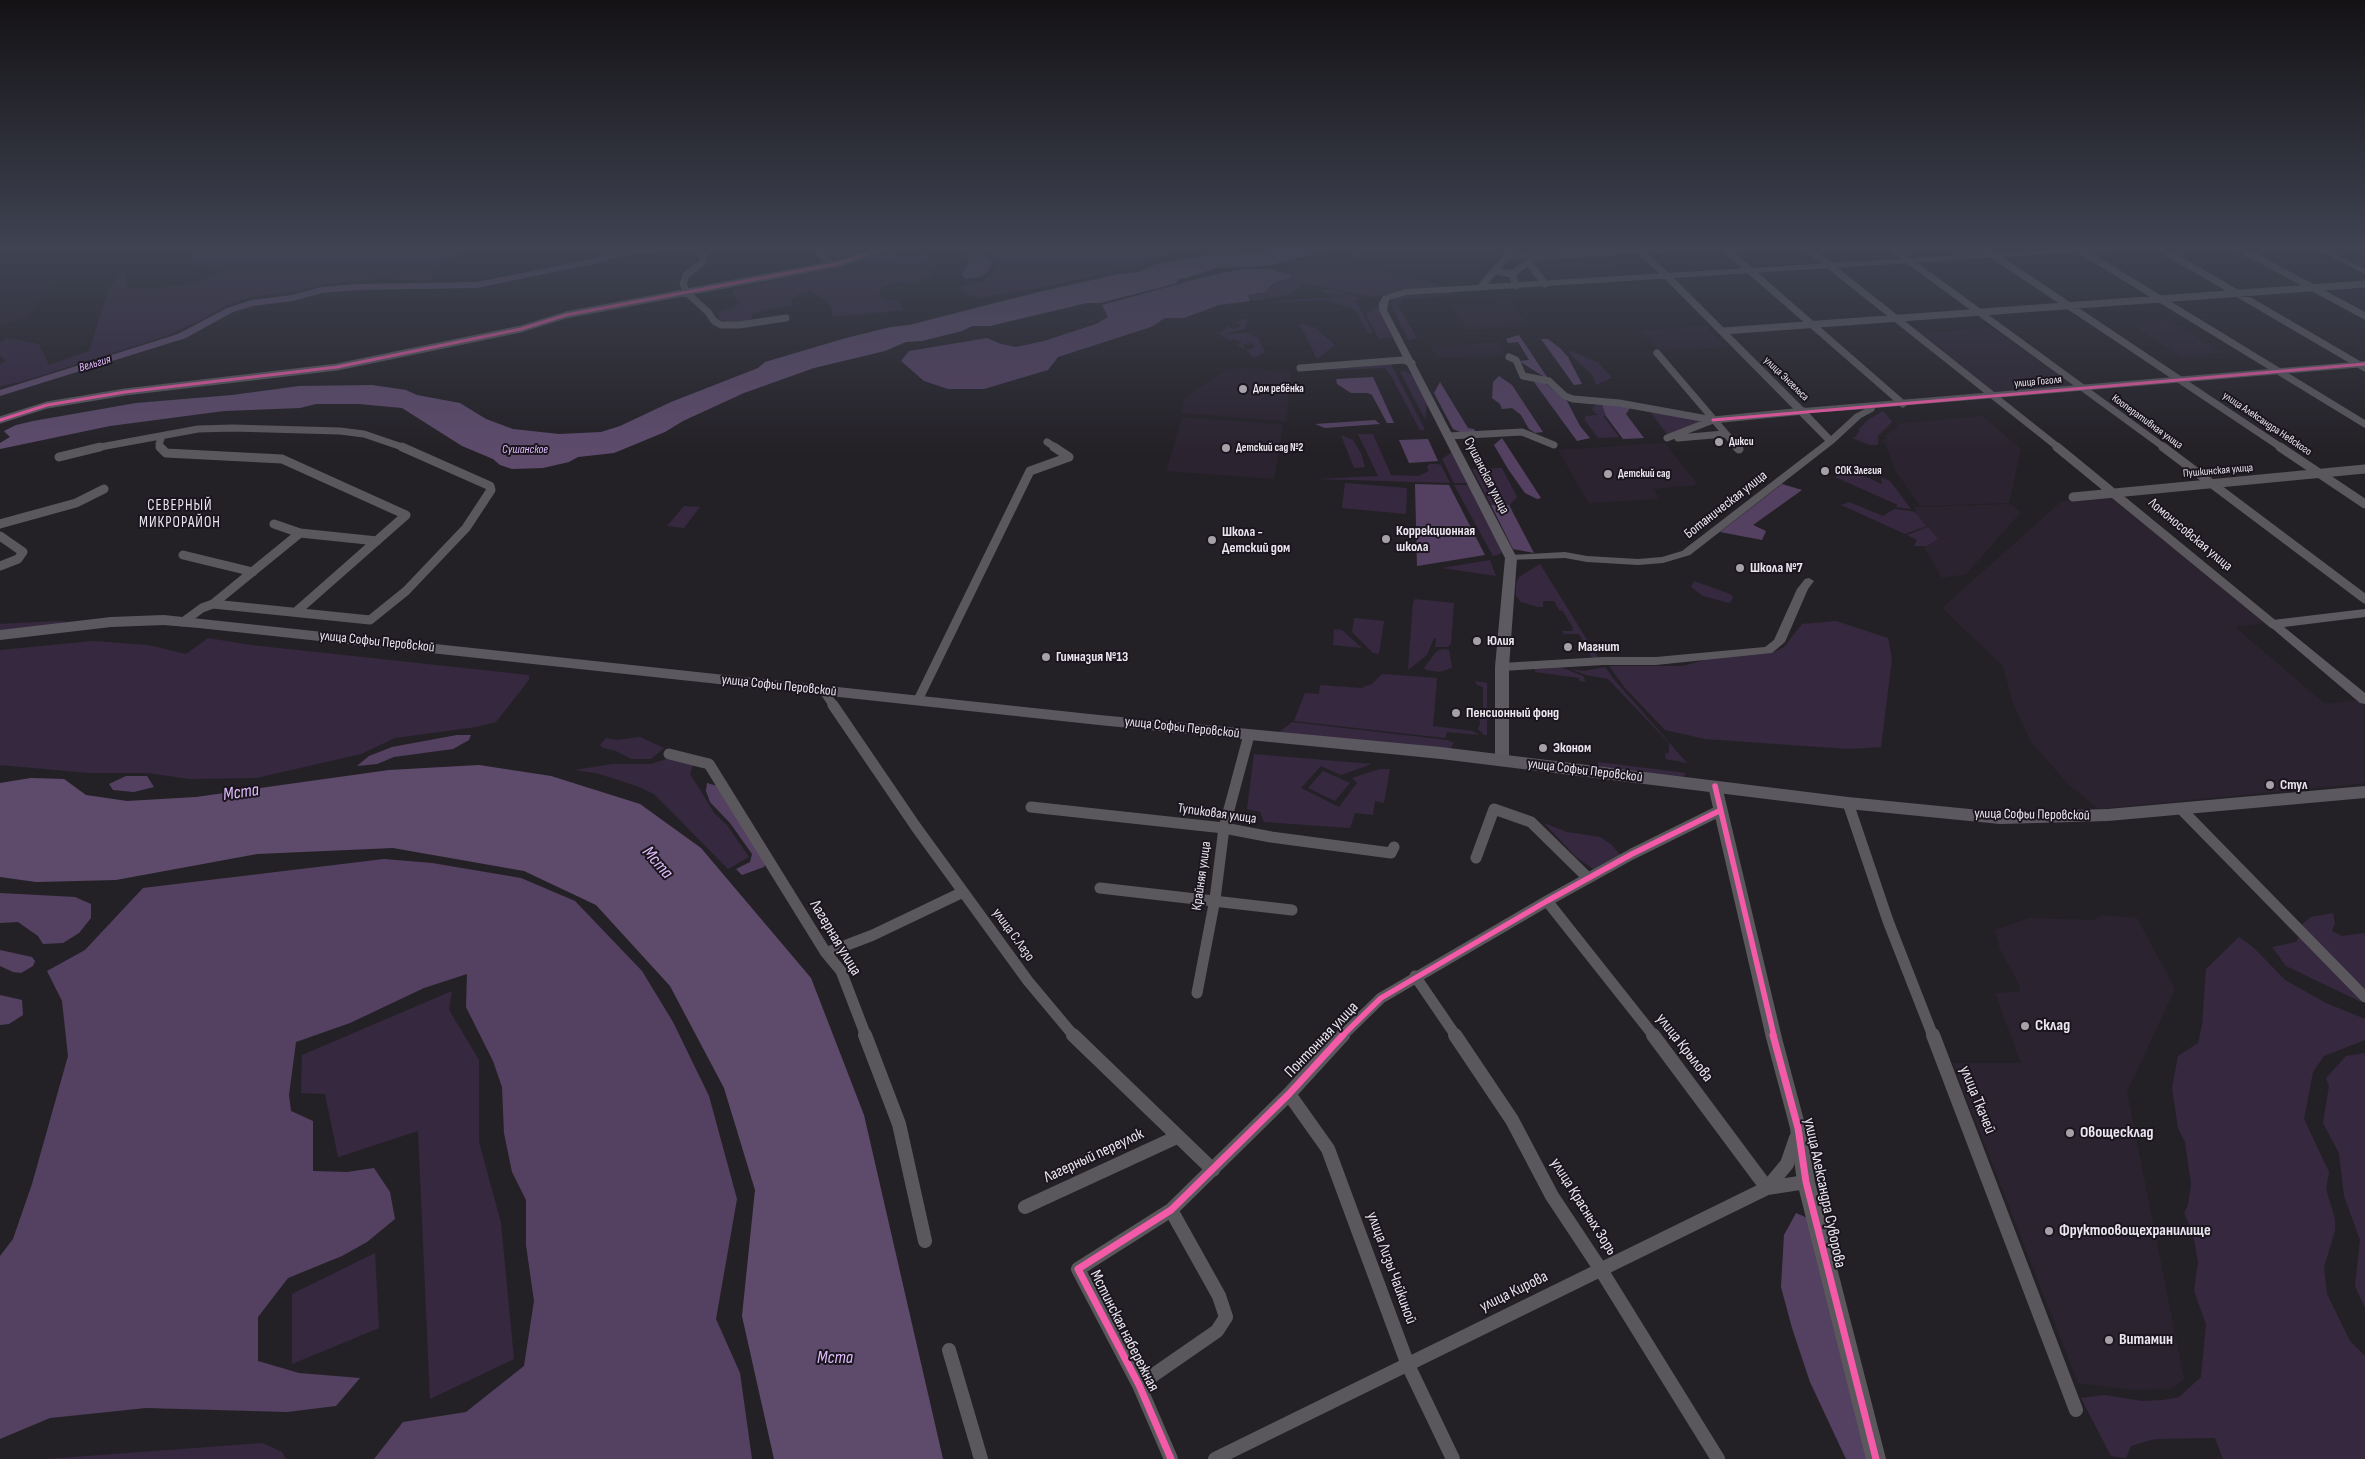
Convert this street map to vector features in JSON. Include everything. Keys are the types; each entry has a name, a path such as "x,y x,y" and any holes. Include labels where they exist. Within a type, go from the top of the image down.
{"main road":[{"name":"Сушанская улица","path":"1387,315 1511,558"},
{"path":"1502,761 1502,667 1511,558"},
{"path":"2273,624 2365,613"},
{"name":"улица Софьи Перовской","path":"0,635 111,622 164,620 1502,761 1848,803 2000,818 2099,816 2365,792"},
{"name":"Ломоносовская улица","path":"2273,624 2365,700"}],"street":[{"path":"0,420 47,405 124,392 337,367 521,329 566,315"},
{"path":"710,315 714,321 722,325 739,325 786,318"},
{"name":"улица Энгельса","path":"1707,315 1804,411 1831,441"},
{"path":"1802,315 1903,404"},
{"name":"Ломоносовская улица","path":"1894,315 2115,492 2273,624"},
{"path":"1724,332 1957,315"},
{"name":"Кооперативная улица","path":"1981,315 2212,483 2365,599"},
{"name":"улица Александра Невского","path":"2085,315 2365,504"},
{"path":"2187,315 2365,424"},
{"path":"2275,315 2363,365"},
{"path":"1657,353 1724,434 1739,449"},
{"path":"1509,357 1516,360 1523,376 1549,381 1565,396 1572,399 1619,403 1713,420"},
{"path":"1300,368 1403,360 1412,363"},
{"name":"улица Гоголя","path":"1713,420 2363,365"},
{"name":"Ботаническая улица","path":"1511,558 1565,555 1587,559 1638,562 1663,560 1686,553 1831,441 1858,416 1875,406"},
{"path":"1713,420 1667,438 1724,434"},
{"path":"59,458 109,445 198,429 333,430 364,434 402,447 490,486 491,490 486,500 466,528 406,591 370,620 297,611 213,604"},
{"path":"1449,436 1525,432 1554,445"},
{"path":"162,436 159,444 166,453 282,459 345,486 406,516 297,611"},
{"path":"918,700 1030,471 1069,457 1047,442"},
{"name":"Пушкинская улица","path":"2073,497 2365,469"},
{"path":"0,524 76,503 104,489"},
{"path":"274,524 300,533 377,541"},
{"path":"183,622 202,608 213,604 300,533"},
{"path":"0,536 23,552 18,559 0,566"},
{"path":"183,555 253,572"},
{"path":"1502,667 1603,661 1656,662 1768,650 1779,642 1803,589 1809,581"},
{"name":"улица С.Лазо","path":"823,690 963,892 1028,981 1077,1040 1213,1170"},
{"name":"Крайняя улица","path":"1197,993 1215,900 1224,828 1249,735"},
{"name":"Лагерная улица","path":"669,754 708,764 826,952 841,971 899,1124 925,1241"},
{"name":"улица Александра Суворова","path":"1715,786 1719,811 1798,1128 1806,1182 1876,1459"},
{"name":"улица Ткачей","path":"1848,803 1888,921 1970,1129 2076,1410"},
{"name":"Тупиковая улица","path":"1031,807 1224,828 1271,837 1391,854 1394,847"},
{"path":"1476,858 1494,809 1531,822 1588,878"},
{"path":"2181,809 2365,997"},
{"name":"Понтонная улица","path":"1078,1269 1172,1210 1289,1094 1350,1028 1381,998 1415,976 1547,900 1632,854 1719,811"},
{"path":"1100,888 1292,910"},
{"path":"826,952 873,934 963,892"},
{"name":"улица Крылова","path":"1547,900 1662,1046 1767,1188"},
{"name":"улица Красных Зорь","path":"1415,976 1512,1120 1552,1196 1601,1270 1718,1459"},
{"name":"улица Лизы Чайкиной","path":"1289,1094 1328,1149 1408,1365 1453,1459"},
{"name":"улица Кирова","path":"1215,1459 1767,1188 1787,1164 1794,1149 1798,1128"},
{"name":"Лагерный переулок","path":"1025,1207 1177,1137"},
{"path":"1767,1188 1806,1182"},
{"path":"1139,1385 1217,1330 1226,1317 1219,1296 1172,1210"},
{"name":"Мстинская набережная","path":"1078,1269 1139,1385 1171,1459"},
{"path":"949,1350 981,1459"}],"shaded area":[{"path":"0,315 29,315 26,318 0,325"},
{"path":"100,315 209,315 163,337 21,382 0,386 0,364 6,361 0,355 0,343 6,338 39,344 49,365 89,351"},
{"path":"719,315 752,315 750,321 720,320"},
{"path":"832,315 852,315 832,317"},
{"path":"1107,315 1192,315 1184,318 1165,318 1151,327 1058,357 1048,370 984,389 948,389 924,381 901,361 909,351 987,338 1001,344 1016,347 1044,341 1096,324 1108,317"},
{"path":"1358,315 1364,315 1373,333 1368,333"},
{"path":"1367,315 1383,315 1384,317 1382,318 1385,319 1392,337 1379,339"},
{"path":"1396,315 1404,315 1417,338 1408,340"},
{"path":"1457,315 1521,315 1528,325 1467,330"},
{"path":"1241,319 1248,320 1244,329 1226,334 1246,333 1258,338 1265,352 1254,358 1246,350 1254,348 1253,344 1242,345 1245,348 1243,349 1237,345 1242,343 1234,339 1230,341 1219,334 1228,326 1235,329 1241,325 1237,323"},
{"path":"2170,321 2222,353 2182,357 2132,324"},
{"path":"1299,323 1316,328 1335,345 1317,359"},
{"path":"1706,326 1726,347 1659,350 1643,331"},
{"path":"1990,327 2075,387 1996,394 1923,334"},
{"path":"1519,335 1549,380 1519,361 1529,360 1518,342 1508,343 1506,339"},
{"path":"1541,339 1548,339 1560,348 1568,357 1582,384 1574,385"},
{"path":"1498,342 1506,354 1438,358 1431,347"},
{"path":"1571,351 1599,363 1612,378 1596,385 1592,375 1569,353"},
{"path":"1391,364 1425,430 1420,430 1385,368 1316,371"},
{"name":"Дом ребёнка","path":"1240,368 1291,372 1286,421 1181,413 1185,398 1224,371"},
{"path":"1405,371 1412,375 1427,404 1425,419 1400,372"},
{"path":"1499,376 1512,385 1543,432 1535,433 1529,429 1521,415 1512,408 1502,409 1500,404 1492,398 1493,382"},
{"path":"1373,377 1394,423 1387,423 1372,395 1368,393 1351,393 1337,384 1336,379"},
{"path":"1440,382 1468,428 1474,429 1476,433 1462,433 1453,429 1434,393"},
{"path":"1534,382 1545,383 1567,401 1580,426 1590,438 1577,441"},
{"path":"1606,404 1602,406 1606,416 1603,416 1619,437 1598,438 1584,419 1586,416 1598,415 1592,410 1594,406"},
{"path":"1602,405 1630,408 1626,414 1644,438 1623,439 1606,416"},
{"path":"1650,411 1703,418 1705,422 1669,437"},
{"path":"1883,411 1892,422 1878,436 1878,445 1870,445 1852,438 1855,437 1860,431 1858,430 1868,420"},
{"path":"1982,416 2021,449 2009,503 1920,506 1895,470 1885,443 1880,440 1888,439 1885,436 1899,426 1896,424"},
{"name":"Детский сад №2","path":"1182,417 1283,425 1274,479 1166,471"},
{"path":"1375,420 1380,424 1325,428 1315,424"},
{"path":"1358,434 1373,434 1391,475 1418,476 1429,471 1427,467 1429,464 1437,464 1441,465 1450,483 1317,479 1378,476"},
{"path":"1341,435 1353,440 1361,453 1365,467 1354,468"},
{"path":"1502,438 1541,498 1537,499 1525,493 1508,469 1494,445"},
{"path":"1428,439 1438,461 1409,463 1399,440"},
{"name":"Детский сад","path":"1665,443 1698,485 1653,489 1660,499 1589,503 1558,450"},
{"path":"1453,451 1468,483 1454,483 1442,459"},
{"path":"1502,468 1517,497 1509,505 1491,505 1472,469"},
{"path":"1846,468 1882,484 1881,477 1890,481 1911,509 1896,507 1898,505 1835,477"},
{"path":"1345,483 1407,488 1406,514 1342,508"},
{"path":"1415,484 1449,485 1485,555 1417,566"},
{"path":"1782,484 1802,490 1753,525 1766,531 1762,540 1720,532"},
{"path":"1454,485 1470,485 1504,550 1500,554 1493,556"},
{"path":"2115,497 2264,623 2235,627 2325,704 2365,699 2365,783 2099,809 2069,785 2031,742 2013,703 2003,666 1942,608 2062,501"},
{"path":"1849,502 1883,516 1894,509 1911,511 1916,513 1926,526 1905,534 1841,505"},
{"path":"2011,504 2021,512 1966,574 1942,578 1926,551 1915,507"},
{"path":"1491,505 1509,505 1534,553 1513,549"},
{"path":"684,506 700,507 684,528 667,526"},
{"path":"1929,528 1938,539 1927,546 1914,546 1917,540 1907,535"},
{"path":"1490,560 1496,576 1442,568"},
{"path":"1540,564 1599,659 1592,658 1579,634 1564,634 1562,631 1572,631 1573,628 1563,611 1559,610 1554,601 1543,601 1543,607 1538,607 1521,602 1516,596 1516,584 1519,577"},
{"path":"1694,581 1730,594 1733,597 1732,600 1729,603 1703,596 1691,587"},
{"path":"1415,599 1454,603 1451,644 1447,647 1435,647 1436,639 1434,638 1427,655 1408,670 1413,602"},
{"path":"1354,618 1384,621 1379,654 1373,653 1352,632"},
{"path":"1836,621 1888,638 1892,659 1881,747 1849,749 1705,739 1665,730 1625,688 1609,666 1683,666 1708,659 1772,653 1784,647 1802,624"},
{"path":"69,622 0,634 0,624"},
{"path":"1334,629 1342,630 1362,648 1333,645"},
{"path":"208,638 251,645 529,675 529,680 496,722 476,727 395,738 361,754 256,778 189,779 148,773 89,773 0,765 0,650 93,641 148,645 186,654"},
{"path":"1442,649 1449,650 1452,668 1439,672 1424,668 1436,652"},
{"path":"1560,667 1583,676 1586,682 1579,681 1579,678 1535,672 1535,669"},
{"path":"1605,667 1687,763 1666,759 1665,753 1669,753 1669,743 1608,679 1586,675 1570,669 1584,671"},
{"path":"1382,674 1437,678 1433,726 1472,731 1480,735 1447,732 1445,738 1294,721 1305,693 1319,694 1320,685 1361,688 1372,684"},
{"path":"1475,681 1487,683 1487,735 1484,735 1478,729 1480,724 1479,709 1483,708 1483,687 1477,685"},
{"path":"1292,722 1447,740 1454,743 1450,749 1278,733"},
{"path":"457,735 471,735 469,740 453,749 394,757 377,764 357,766 369,756 392,747"},
{"path":"640,737 664,748 651,759 631,759 600,745 606,738 617,740"},
{"path":"1254,754 1372,764 1341,775 1321,766 1301,788 1339,807 1357,783 1352,778 1380,769 1390,769 1384,803 1375,801 1373,815 1355,813 1350,828 1264,822 1260,812 1247,809"},
{"path":"666,759 693,765 690,774 714,813 727,825 749,857 728,869 654,794 637,786 596,773 574,770 613,764 651,764"},
{"path":"1598,762 1686,773 1683,777 1598,768"},
{"path":"1323,771 1350,783 1335,801 1308,788"},
{"path":"126,776 147,776 154,787 134,792 113,790 109,784"},
{"path":"707,783 717,786 766,863 764,867 742,875 736,869 750,862 752,854 730,823 710,802 706,791"},
{"path":"1544,823 1567,832 1600,837 1612,845 1620,855 1593,869 1576,857"},
{"path":"384,859 432,863 521,878 575,901 642,971 673,1022 709,1096 737,1199 716,1319 740,1373 752,1459 374,1459 403,1422 466,1412 524,1366 534,1301 526,1245 526,1200 512,1172 504,1133 502,1087 493,1061 466,1007 467,974 424,988 350,1023 296,1042 289,1095 291,1111 313,1121 313,1171 347,1172 374,1168 390,1192 395,1219 367,1242 342,1256 288,1278 258,1317 258,1361 299,1373 360,1378 336,1406 287,1412 146,1408 50,1418 0,1439 0,1256 13,1239 32,1184 68,1056 62,1001 47,971 85,950 143,888"},
{"path":"0,893 75,897 91,904 91,918 79,933 63,943 43,944 38,936 18,922 0,923"},
{"path":"2333,913 2335,923 2332,931 2342,936 2365,933 2365,1000 2361,1002 2286,966 2272,947 2296,942 2300,935 2300,926 2311,917"},
{"path":"2102,915 2137,918 2175,989 2127,1092 2184,1379 2171,1389 2134,1390 2078,1383 1953,1063 2021,1063 1995,993 2019,992 2020,986 2000,949 1995,930 2029,918 2093,920"},
{"path":"2239,937 2254,948 2285,980 2326,1003 2365,1019 2365,1040 2324,1056 2313,1072 2304,1119 2329,1172 2326,1189 2335,1219 2335,1231 2324,1267 2327,1294 2350,1341 2365,1356 2365,1459 2223,1459 2215,1438 2155,1439 2131,1446 2126,1458 2111,1456 2081,1398 2104,1395 2142,1401 2164,1400 2179,1397 2201,1377 2206,1324 2194,1291 2198,1262 2193,1233 2184,1213 2188,1205 2191,1184 2185,1142 2178,1128 2172,1088 2178,1056 2198,1043 2202,1026 2206,969"},
{"path":"0,950 32,957 35,961 33,966 21,973 13,972 0,966"},
{"path":"452,991 449,1010 479,1060 479,1142 501,1223 514,1359 430,1399 418,1131 338,1157 325,1094 301,1093 302,1055"},
{"path":"0,995 22,1000 23,1015 9,1024 0,1025"},
{"path":"2365,1053 2365,1308 2355,1286 2360,1240 2344,1196 2339,1153 2323,1123 2329,1086 2326,1078 2346,1056"},
{"path":"1796,1213 1812,1220 1869,1459 1846,1459 1810,1382 1792,1328 1781,1287 1784,1235"},
{"path":"375,1253 379,1328 292,1364 292,1294"},
{"path":"262,1443 282,1452 286,1459 46,1459"}],"water":[{"name":"Сушанское","path":"948,315 1036,315 990,326 972,326 962,331 922,341 906,342 885,351 814,368 744,393 683,421 665,432 614,453 578,457 569,462 543,468 512,469 500,465 493,459 462,446 402,408 359,404 316,404 300,408 224,411 110,426 0,449 0,443 10,437 4,431 16,425 33,421 136,403 232,395 299,386 372,385 406,390 417,395 460,403 486,419 513,429 559,434 601,432 620,426 671,402 758,368 765,362 846,338 891,327 909,325"},
{"name":"Мста","path":"479,765 551,776 640,804 701,848 811,978 864,1115 943,1459 774,1459 742,1316 755,1190 724,1088 670,986 596,905 524,871 393,848 257,854 116,880 36,882 0,877 0,783 31,778 64,779 86,795 127,801 196,797 389,770"}],"waterway":[{"name":"Вельгия","path":"0,393 182,336 221,315"}],"cycle path":[{"path":"0,420 47,405 125,392 337,367 521,329 566,315"},
{"path":"1713,420 2365,364"},
{"path":"1715,786 1774,1038 1798,1128 1806,1182 1876,1459"},
{"path":"1171,1459 1139,1385 1078,1269 1171,1210 1289,1094 1350,1028 1381,998 1547,901 1632,854 1719,811"}],"place":[{"name":"Дом ребёнка","path":"1243,389"},
{"name":"Дикси","path":"1719,442"},
{"name":"Детский сад №2","path":"1226,448"},
{"name":"СОК Элегия","path":"1825,471"},
{"name":"Детский сад","path":"1608,474"},
{"name":"Коррекционная школа","path":"1386,539"},
{"name":"Школа - Детский дом","path":"1212,540"},
{"name":"Школа №7","path":"1740,568"},
{"name":"Юлия","path":"1477,641"},
{"name":"Магнит","path":"1568,647"},
{"name":"Гимназия №13","path":"1046,657"},
{"name":"Пенсионный фонд","path":"1456,713"},
{"name":"Эконом","path":"1543,748"},
{"name":"Стул","path":"2270,785"},
{"name":"Склад","path":"2025,1026"},
{"name":"Овощесклад","path":"2070,1133"},
{"name":"Фруктоовощехранилище","path":"2049,1231"},
{"name":"Витамин","path":"2109,1340"}],"district":[{"name":"СЕВЕРНЫЙ МИКРОРАЙОН","path":"180,514"}]}
